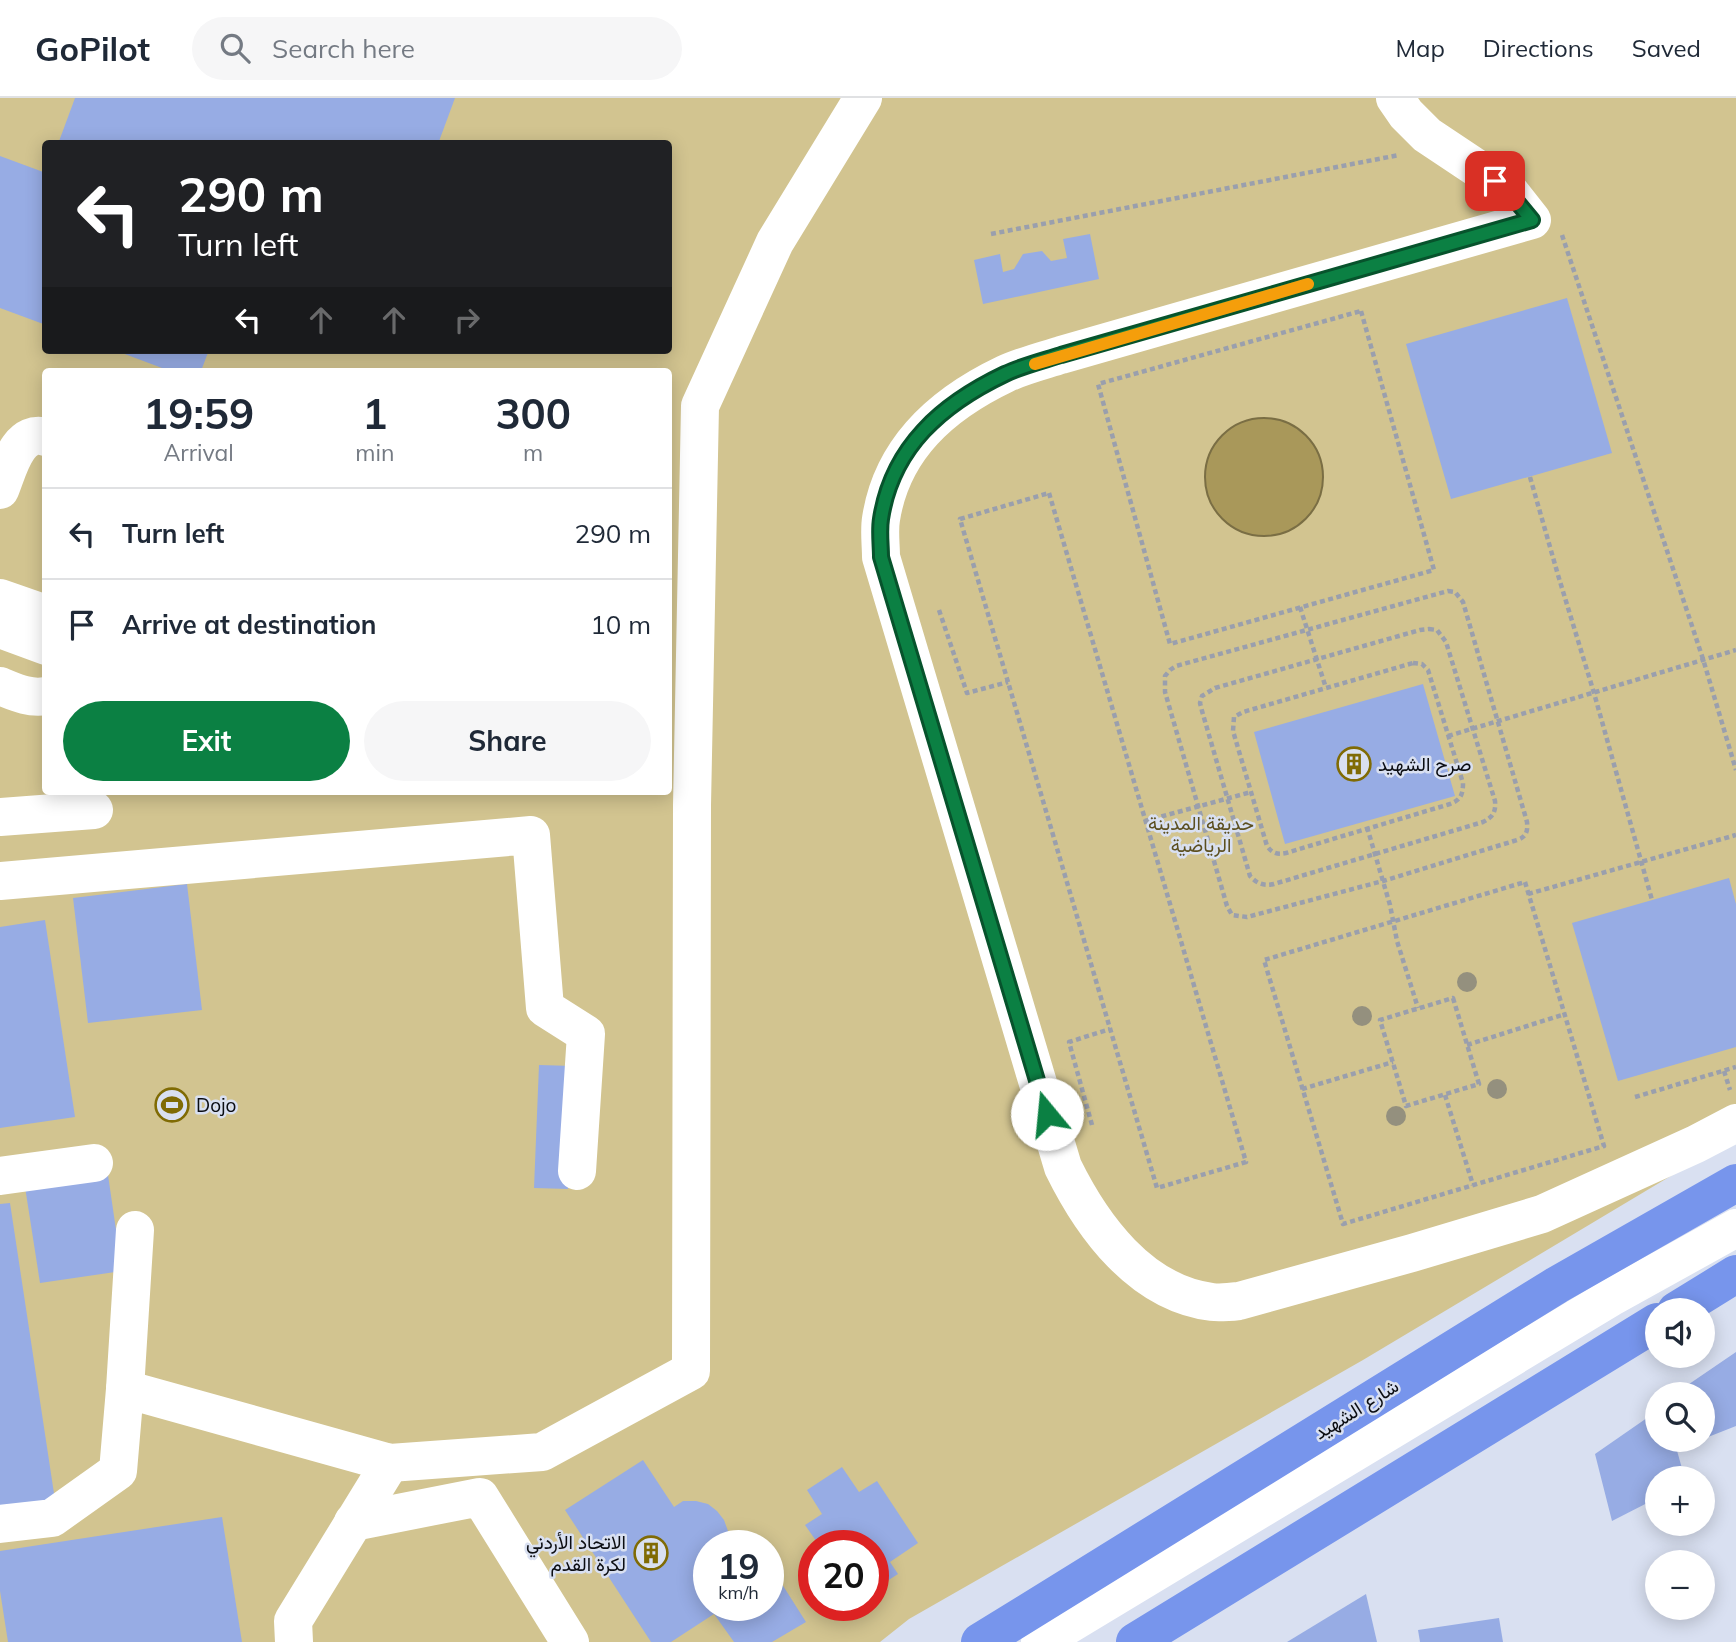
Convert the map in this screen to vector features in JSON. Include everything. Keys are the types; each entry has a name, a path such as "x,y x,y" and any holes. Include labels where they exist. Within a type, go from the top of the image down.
{"highway":[{"name":"شارع الشهيد","path":"980,1642 1557,1285 1736,1183"},
{"path":"1697,1298 1736,1274"},
{"path":"1135,1642 1645,1329"}],"lane":[{"path":"125,1390 390,1463 542,1452 691,1371 692,805 700,407 775,242 863,98"},
{"path":"1395,98 1406,114 1427,135 1508,191 1532,220 1006,373 957,401 931,422 911,446 889,484 880,521 881,557 1063,1167 1078,1197 1099,1227 1120,1252 1145,1275 1164,1287 1187,1296 1212,1302 1239,1301 1542,1214 1696,1144 1733,1106"},
{"path":"0,490 18,446 29,437 42,436"},
{"path":"0,598 42,613"},
{"path":"0,629 42,645"},
{"path":"0,686 25,696 42,697"},
{"path":"0,817 94,810"},
{"path":"0,881 531,835 545,1007 586,1034 578,1171"},
{"path":"0,1176 94,1163"},
{"path":"1040,1642 1609,1298 1736,1228"},
{"path":"0,1524 52,1518 118,1471 135,1230"},
{"path":"1075,1642 1389,1453 1475,1398 1736,1246"},
{"path":"294,1642 293,1621 390,1463"},
{"path":"353,1522 480,1497 570,1642"}],"path":[{"path":"991,234 1444,146"},
{"path":"1559,226 1703,659 1736,770"},
{"path":"1361,311 1434,570 1300,607 1170,644 1098,384 1361,311"},
{"path":"1530,477 1594,693 1651,900"},
{"path":"1049,493 1145,821 1246,1162 1157,1188 960,519 1049,493"},
{"path":"1455,592 1463,602 1498,722 1527,822 1526,834 1522,838 1383,881 1247,917 1232,915 1227,906 1165,692 1165,676 1176,666 1439,593 1455,592"},
{"path":"1300,607 1326,688"},
{"path":"939,610 967,693 1008,682"},
{"path":"1420,630 1437,630 1446,642 1473,729 1495,801 1494,814 1489,819 1274,884 1260,884 1250,876 1200,703 1202,696 1215,688 1420,630"},
{"path":"1448,736 1736,650"},
{"path":"1413,663 1422,664 1428,670 1448,736 1463,783 1457,802 1286,853 1275,853 1267,846 1232,724 1234,717 1243,712 1413,663"},
{"path":"1145,821 1251,792"},
{"path":"1367,827 1418,1008"},
{"path":"1528,894 1736,835"},
{"path":"1525,882 1528,894 1604,1146 1343,1224 1264,960 1525,882"},
{"path":"1453,998 1479,1084 1406,1106 1380,1020 1418,1008 1453,998"},
{"path":"1467,1045 1565,1014"},
{"path":"1092,1125 1069,1042 1110,1029"},
{"path":"1302,1089 1393,1062"},
{"path":"1635,1097 1736,1067"},
{"path":"1724,1071 1733,1106"},
{"path":"1445,1095 1473,1185"}],"green space":[{"name":"حديقة المدينة الرياضية","path":"0,98 1736,98 1736,1137 1363,1360 909,1619 880,1642 0,1642"}],"shaded area":[{"path":"1264,418 1287,422 1306,435 1319,454 1323,477 1319,500 1306,519 1287,532 1264,536 1241,532 1222,519 1209,500 1205,477 1209,454 1222,435 1241,422"}],"building":[{"path":"75,98 455,98 439,140 59,140"},
{"path":"0,156 42,172 42,324 0,308"},
{"path":"1090,234 1099,279 983,304 974,260 1000,254 1003,272 1014,269 1023,254 1042,251 1051,261 1067,258 1063,239"},
{"path":"1567,298 1612,453 1451,499 1406,344"},
{"path":"125,354 207,354 202,368 162,368"},
{"name":"صرح الشهيد","path":"1423,684 1455,796 1285,844 1254,732"},
{"path":"1729,878 1736,904 1736,1047 1618,1081 1572,923"},
{"path":"187,884 202,1010 88,1023 73,898"},
{"path":"45,920 75,1117 0,1128 0,927"},
{"path":"539,1065 574,1066 568,1189 534,1188"},
{"path":"108,1175 122,1271 40,1283 25,1187"},
{"path":"10,1203 55,1500 0,1509 0,1204"},
{"path":"1736,1352 1736,1426 1715,1434 1715,1382 1692,1382"},
{"path":"1645,1419 1645,1452 1677,1452 1681,1466 1645,1466 1645,1504 1612,1521 1595,1454"},
{"name":"الاتحاد الأردني لكرة القدم","path":"643,1460 674,1507 683,1501 696,1501 708,1504 717,1511 728,1530 693,1530 693,1621 703,1621 671,1642 651,1642 565,1510"},
{"path":"842,1467 859,1492 877,1481 918,1543 890,1562 898,1574 889,1580 889,1530 808,1530 805,1525 822,1514 807,1490"},
{"path":"222,1517 242,1642 8,1642 0,1591 0,1551"},
{"name":"الاتحاد الأردني لكرة القدم","path":"784,1587 798,1609 798,1621 806,1622 772,1642 734,1642 719,1621 784,1621"},
{"path":"1366,1594 1377,1642 1287,1642"},
{"path":"1499,1618 1503,1642 1420,1642 1418,1630"}],"slow traffic":[{"path":"1035,364 1308,284"}],"place":[{"name":"صرح الشهيد","path":"1354,764"},
{"name":"Dojo","path":"172,1105"},
{"name":"الاتحاد الأردني لكرة القدم","path":"651,1553"}],"route":[{"path":"1047,1114 881,557 880,521 889,484 911,446 931,422 957,401 1006,373 1532,220 1508,191 1495,181"}]}
